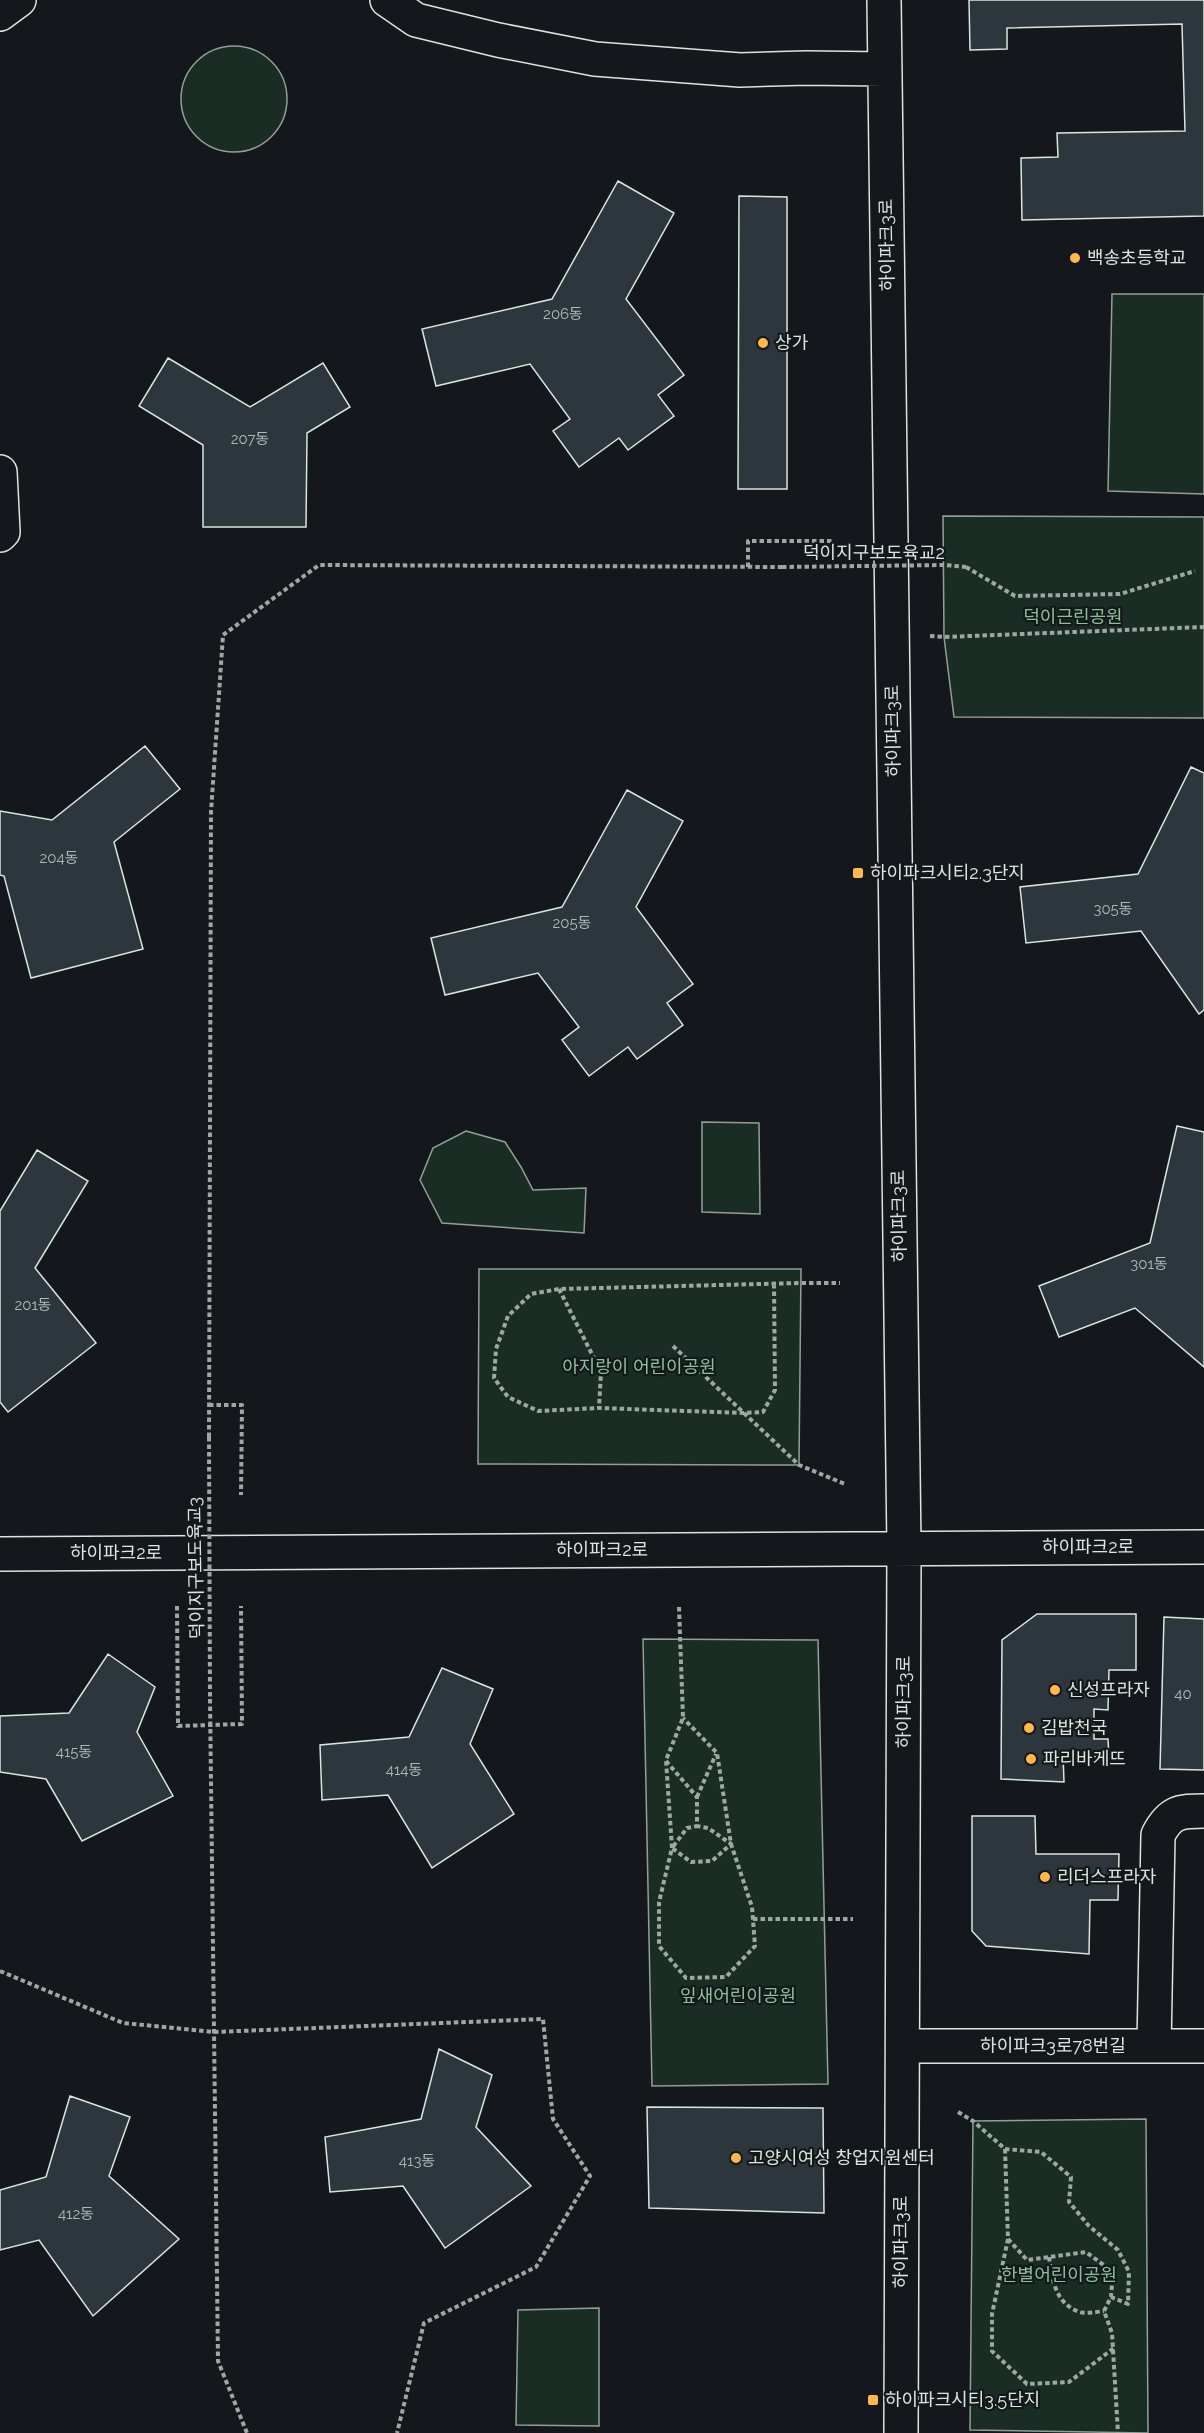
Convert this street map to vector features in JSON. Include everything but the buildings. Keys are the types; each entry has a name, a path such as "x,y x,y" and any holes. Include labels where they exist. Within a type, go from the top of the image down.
{"street":[{"path":"0,14 19,0"},
{"path":"387,0 416,20 498,40 595,59 740,70 885,69"},
{"name":"하이파크3로","path":"884,0 904,1548 903,2046 900,2144 901,2433"},
{"path":"0,472 3,532 0,535"},
{"name":"하이파크2로","path":"0,1554 1204,1546"},
{"path":"1154,2046 1158,1835 1167,1818 1184,1811 1204,1810"},
{"name":"하이파크3로78번길","path":"903,2046 1204,2046"}],"path":[{"path":"748,567 748,542 832,542"},
{"name":"덕이지구보도육교3","path":"248,2433 218,2361 209,1405 211,812 223,635 319,565 748,567"},
{"name":"덕이지구보도육교2","path":"748,567 945,565 966,567 1015,596 1120,594 1195,571"},
{"path":"930,636 1204,627"},
{"path":"774,1284 775,1390 763,1412 599,1408 538,1411 508,1397 494,1378 496,1349 508,1316 531,1293 559,1289 774,1284 840,1283"},
{"path":"559,1289 573,1311 601,1372 599,1408"},
{"path":"673,1346 799,1465 845,1484"},
{"path":"209,1405 242,1405 241,1495"},
{"path":"177,1606 178,1726 242,1724 241,1606"},
{"path":"679,1607 683,1718 666,1760 672,1848 658,1902 658,1946 686,1978 726,1977 755,1946 752,1906 731,1844 717,1754 683,1718"},
{"path":"697,1826 697,1797 717,1754"},
{"path":"666,1760 697,1797"},
{"path":"672,1848 687,1828 697,1826 708,1828 731,1844"},
{"path":"672,1848 691,1862 712,1861 731,1844"},
{"path":"753,1919 854,1919"},
{"path":"0,1971 123,2023 214,2032 543,2019 553,2119 590,2176 536,2267 424,2323 397,2433"},
{"path":"957,2112 973,2121 1005,2149 1041,2152 1071,2177 1069,2202 1089,2226 1118,2250 1129,2272 1128,2304 1111,2297"},
{"path":"1005,2149 1008,2239 992,2314 992,2351 1027,2384 1069,2382 1114,2348"},
{"path":"1008,2239 1027,2260 1086,2252 1113,2272 1111,2297 1104,2311 1112,2333 1114,2348 1118,2433"},
{"path":"1049,2257 1052,2282 1063,2302 1081,2312 1104,2311"}],"green space":[{"path":"234,46 254,50 271,62 283,79 287,99 283,119 271,136 254,148 234,152 214,148 197,136 185,119 181,99 185,79 197,62 214,50"},
{"path":"1112,294 1204,294 1204,494 1108,491"},
{"name":"덕이근린공원","path":"943,516 1204,517 1204,718 954,717 944,637"},
{"path":"702,1122 759,1123 760,1214 702,1212"},
{"path":"466,1131 505,1142 533,1190 586,1188 584,1233 442,1223 420,1180 433,1148"},
{"name":"아지랑이 어린이공원","path":"479,1269 801,1269 799,1465 478,1464"},
{"name":"잎새어린이공원","path":"643,1639 818,1640 828,2084 652,2086"},
{"name":"한별어린이공원","path":"1146,2119 1148,2433 970,2430 973,2121"},
{"path":"599,2308 599,2426 516,2425 518,2310"}],"place":[{"name":"백송초등학교","path":"1075,258"},
{"name":"상가","path":"763,343"},
{"name":"하이파크시티2.3단지","path":"858,873"},
{"name":"신성프라자","path":"1055,1690"},
{"name":"김밥천국","path":"1029,1728"},
{"name":"파리바게뜨","path":"1031,1759"},
{"name":"리더스프라자","path":"1045,1877"},
{"name":"고양시여성 창업지원센터","path":"736,2158"},
{"name":"하이파크시티3.5단지","path":"873,2400"}]}
